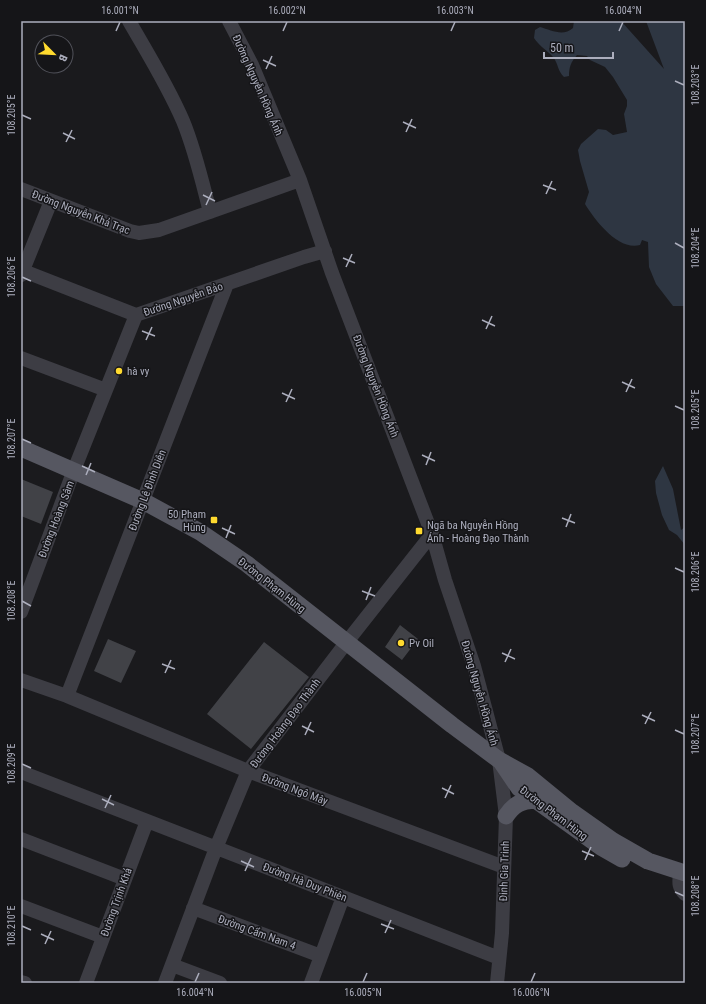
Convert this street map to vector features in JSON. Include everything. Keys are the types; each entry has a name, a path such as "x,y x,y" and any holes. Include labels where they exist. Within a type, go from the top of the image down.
{"main road":[{"name":"Đường Phạm Hùng","path":"21,448 143,501 200,532 225,548 499,760 528,776 572,812 612,841 683,880"},
{"name":"Đường Phạm Hùng","path":"499,760 519,788 600,847 643,870 683,880"},
{"path":"506,816 518,804 535,800"}],"street":[{"path":"128,21 165,84 183,121 193,150 210,212"},
{"name":"Đường Nguyễn Hồng Ánh","path":"229,21 252,65 300,180 325,251 432,534 445,580 474,666 499,760"},
{"name":"Đường Nguyễn Khả Trạc","path":"21,189 116,227 139,233 159,230 300,180"},
{"path":"22,272 51,201"},
{"name":"Đường Nguyễn Bảo","path":"22,272 136,315 325,251"},
{"name":"Đường Lê Đình Diên","path":"67,696 227,284"},
{"name":"Đường Hoàng Sâm","path":"21,612 25,591 136,315"},
{"path":"21,358 106,390"},
{"name":"Đường Hoàng Đạo Thành","path":"165,983 216,848 248,771 432,534"},
{"name":"Đường Ngô Mây","path":"21,680 67,696 248,771 504,867"},
{"name":"Đinh Gia Trinh","path":"497,983 506,816 499,760"},
{"name":"Đường Hà Duy Phiên","path":"21,772 499,958"},
{"name":"Đường Trịnh Khả","path":"86,983 146,821"},
{"path":"21,839 125,879"},
{"path":"311,983 343,897"},
{"path":"21,906 103,938"},
{"name":"Đường Cẩm Nam 4","path":"193,908 321,956"},
{"path":"172,965 220,983"},
{"path":"21,982 25,983"}],"water":[{"path":"574,21 621,21 664,69 646,21 685,21 685,306 673,306 656,284 649,267 648,242 642,240 640,245 632,246 616,239 601,226 585,204 589,192 578,150 581,144 598,129 606,130 613,135 627,132 624,114 627,106 627,100 605,67 590,60 587,56 577,55 569,70 569,76 564,77 553,57 534,38 535,30 540,27 557,32 565,32 573,28"},
{"path":"663,466 673,489 681,530 685,527 685,545 677,535 669,530 662,515 656,493 655,481"}],"building":[{"path":"21,479 53,492 41,524 21,516"},
{"name":"Pv Oil","path":"400,625 418,639 402,660 385,647"},
{"path":"108,639 136,651 121,683 94,671"},
{"path":"264,642 309,677 251,749 207,714"}],"place":[{"name":"hà vy","path":"119,371"},
{"name":"50 Phạm Hùng","path":"214,520"},
{"name":"Ngã ba Nguyễn Hồng Ánh - Hoàng Đạo Thành","path":"419,531"},
{"name":"Pv Oil","path":"401,643"}]}
